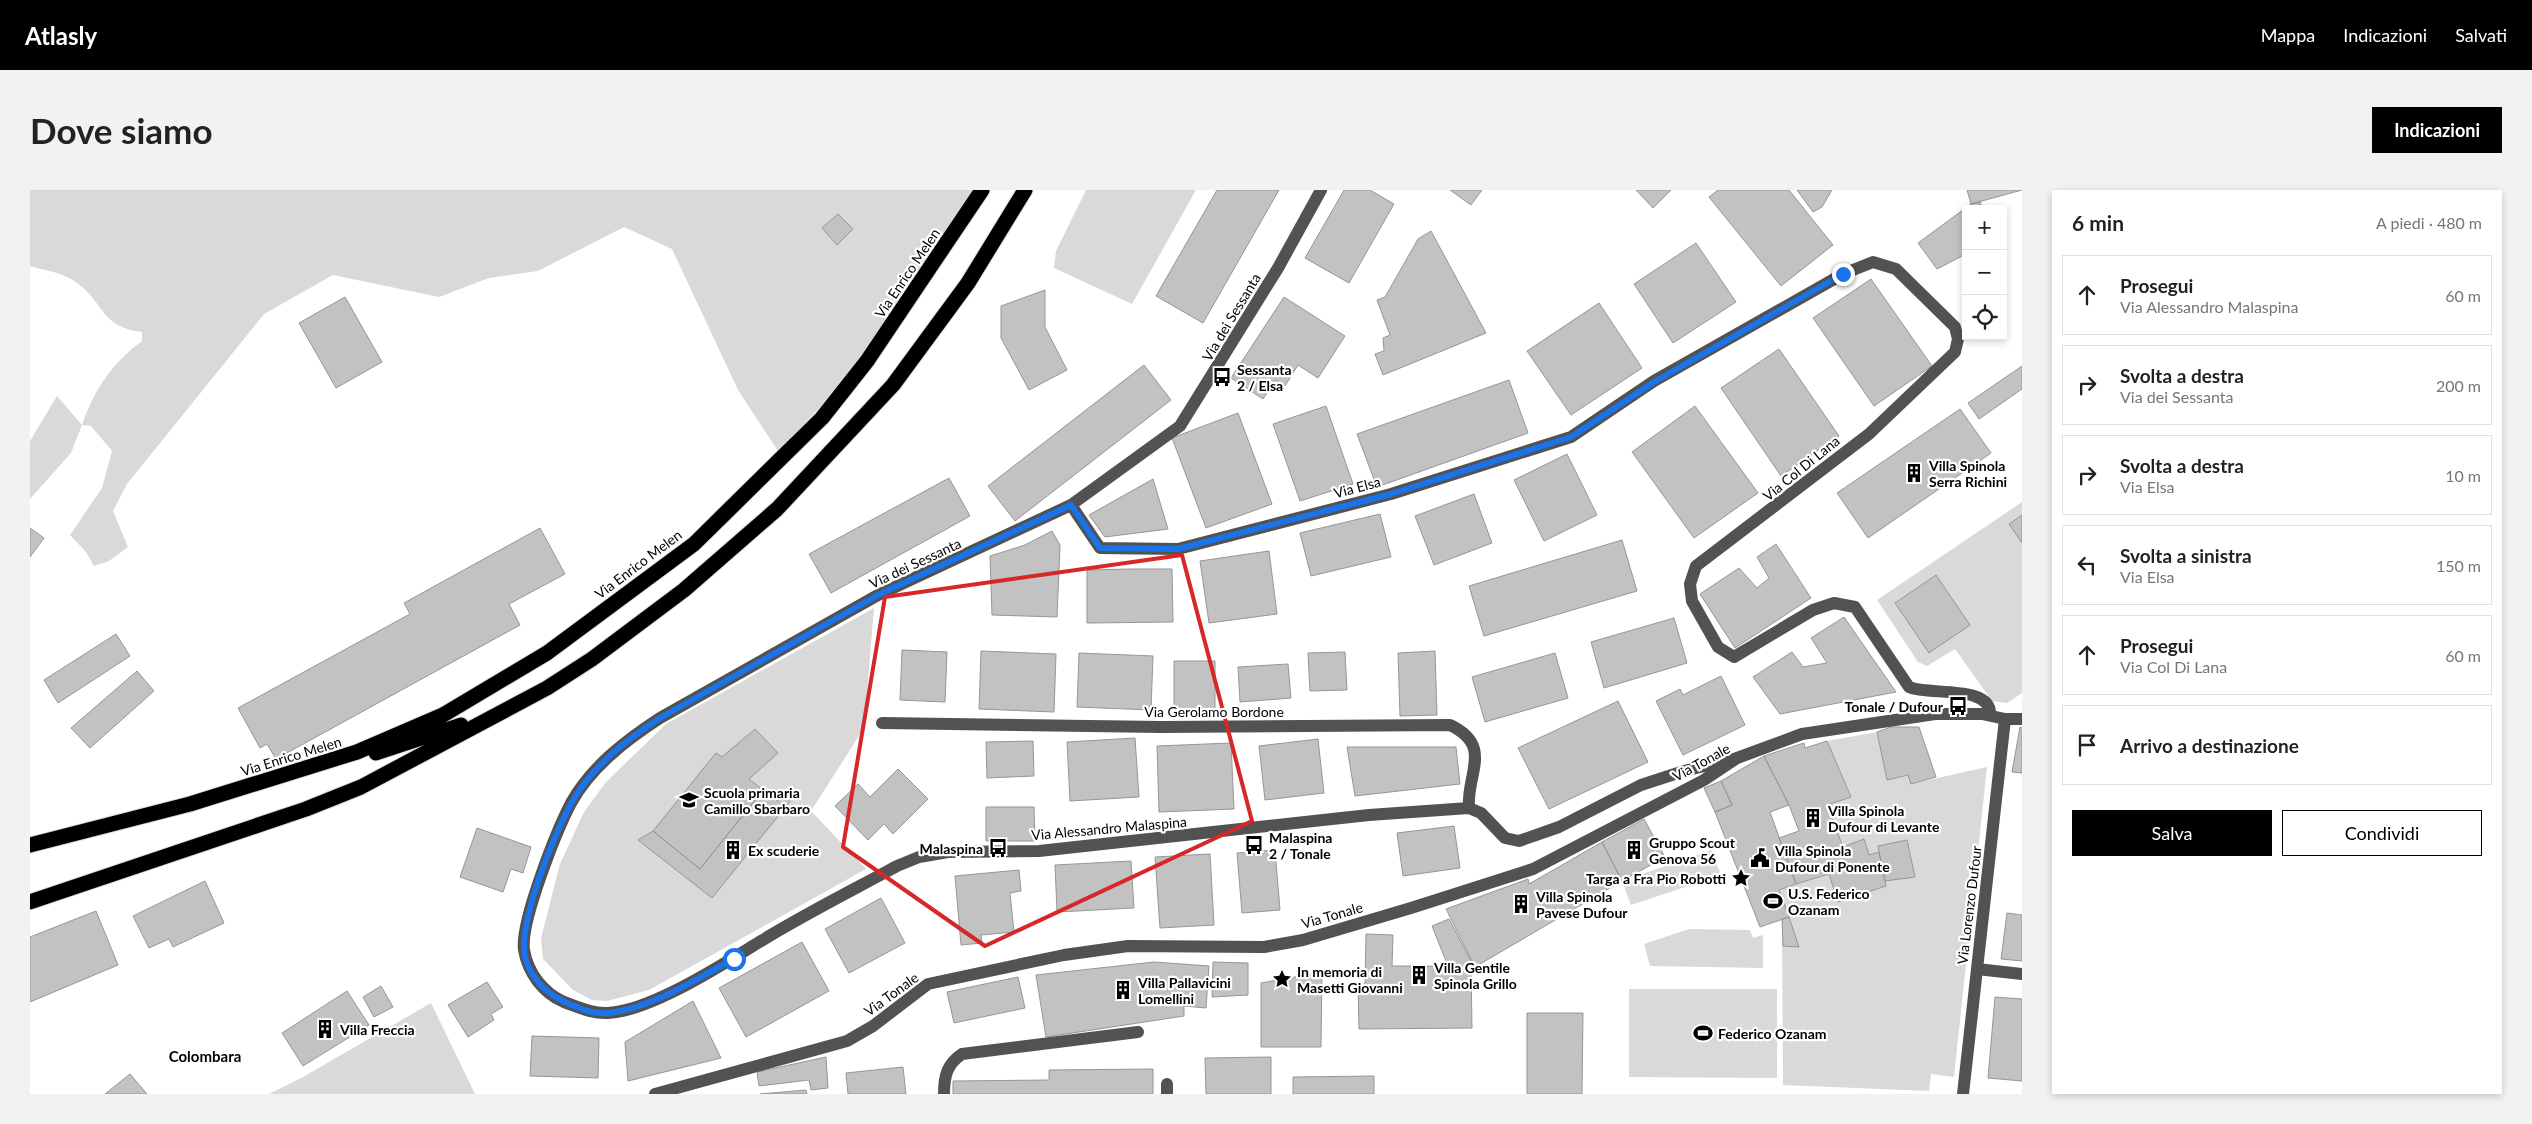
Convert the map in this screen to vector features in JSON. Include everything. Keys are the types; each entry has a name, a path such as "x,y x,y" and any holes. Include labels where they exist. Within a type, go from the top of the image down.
{"highway":[{"name":"Via Enrico Melen","path":"30,845 190,804 357,752 443,715 546,653 694,544 822,418 867,362 982,190"},
{"path":"30,902 306,809 361,787 548,688 592,659 684,590 777,509 893,385 968,284 1025,190"},
{"path":"30,851 201,807 337,766 498,713"}],"street":[{"name":"Via dei Sessanta","path":"524,949 535,889 571,803 592,773 630,738 660,718 878,595 1071,505 1180,426 1278,268 1321,190"},
{"name":"Via Col Di Lana","path":"1654,382 1843,274 1873,262 1896,269 1955,327 1958,339 1955,352 1933,376 1869,434 1696,566 1690,584 1692,601 1718,647 1734,657 1813,610 1834,603 1855,607 1909,687 1922,691 1973,695 1988,704 1990,715"},
{"name":"Via Elsa","path":"1071,505 1100,548 1178,549 1391,494 1571,437 1654,382"},
{"name":"Via Tonale","path":"655,1094 848,1041 873,1026 928,984 1064,955 1128,946 1264,948 1303,940 1412,908 1533,869 1704,780 1737,758 1802,734 1935,714 1990,715 2006,720"},
{"path":"2006,720 2022,719"},
{"name":"Via Lorenzo Dufour","path":"1963,1094 2006,720"},
{"name":"Via Gerolamo Bordone","path":"882,723 1161,727 1450,725 1466,734 1473,744 1476,769 1469,786 1469,808"},
{"path":"1469,808 1481,814 1505,838 1519,841 1558,827 1641,785 1684,771 1737,758"},
{"name":"Via Alessandro Malaspina","path":"524,949 531,973 543,987 558,999 586,1011 607,1013 634,1008 669,992 734,959 761,941 896,866 919,857 948,852 1039,851 1369,815 1469,808"},
{"path":"30,902 91,883"},
{"path":"1977,969 2022,974"},
{"path":"944,1094 944,1078 951,1062 962,1054 1138,1032"}],"highlighted area":[{"path":"1182,555 1252,821 985,946 843,847 885,597"}],"shaded area":[{"path":"30,190 977,190 840,386 778,451 738,390 672,249 624,227 538,271 489,278 439,297 333,275 264,314 127,484 113,511 128,547 109,561 94,566 86,552 70,535 102,488 112,451 91,426 82,425 92,400 105,378 131,349 142,341 142,332 129,330 111,320 86,290 71,279 30,266"},
{"path":"1086,190 1196,190 1132,304 1054,268 1056,251"},
{"path":"57,396 82,425 71,453 30,499 30,441"},
{"path":"2022,502 2022,693 2007,703 1992,701 1955,649 1927,666 1918,662 1877,600"},
{"path":"874,608 864,728 811,811 866,869 649,990 607,1001 592,1000 573,990 543,959 541,938 560,864 584,812 606,782 666,724"},
{"path":"1877,732 1887,780 1908,775 1911,784 1987,767 1954,1077 1931,1074 1929,1091 1783,1085 1782,919 1789,917 1779,890 1829,874 1838,902 1886,886 1885,881 1915,876 1907,840 1878,846 1879,852 1869,855 1864,839 1843,847 1827,805 1851,796 1827,741"},
{"path":"1711,850 1721,875 1631,905 1622,881"},
{"path":"1689,929 1750,930 1753,938 1763,935 1763,968 1650,966 1644,944"},
{"name":"Federico Ozanam","path":"1629,989 1777,989 1777,1078 1629,1077"},
{"path":"431,1003 475,1094 269,1094 303,1077"}],"building":[{"path":"1217,190 1279,190 1203,323 1156,296"},
{"path":"1344,190 1370,190 1394,204 1349,283 1305,258"},
{"path":"1450,190 1482,190 1471,205"},
{"path":"1636,190 1671,190 1653,208"},
{"path":"1718,190 1789,190 1833,245 1781,286 1709,197"},
{"path":"1797,190 1832,190 1822,207 1813,212"},
{"path":"1967,190 2022,190 1971,204"},
{"path":"1980,202 1981,205 1970,205"},
{"path":"1962,211 1962,256 1937,269 1918,243"},
{"path":"838,214 853,229 837,245 822,228"},
{"path":"1431,231 1486,333 1383,375 1375,354 1384,351 1383,338 1390,335 1377,300 1385,297 1418,239"},
{"path":"1696,243 1736,302 1673,343 1634,284"},
{"path":"1871,279 1932,366 1874,406 1813,318"},
{"path":"1045,290 1045,327 1067,370 1029,390 1001,338 1001,306"},
{"path":"345,297 382,362 336,388 299,323"},
{"path":"1284,297 1345,336 1318,378 1298,365 1285,386 1275,380 1263,399 1231,378"},
{"path":"1599,303 1642,368 1571,415 1527,351"},
{"path":"1779,349 1839,436 1781,476 1721,388"},
{"path":"1144,365 1171,400 1015,521 988,486"},
{"path":"2022,366 2022,389 1979,419 1968,403"},
{"path":"1509,380 1528,433 1377,487 1357,434"},
{"path":"1326,406 1353,484 1300,501 1273,424"},
{"path":"1695,406 1758,493 1694,538 1632,452"},
{"name":"Villa Spinola Serra Richini","path":"1960,409 1991,453 1868,538 1837,493"},
{"path":"1238,413 1272,504 1206,528 1172,438"},
{"path":"1567,454 1597,515 1544,541 1514,480"},
{"path":"949,478 970,516 831,593 809,554"},
{"path":"1153,479 1168,529 1105,537 1089,515"},
{"path":"1474,494 1492,543 1434,565 1415,516"},
{"path":"1380,514 1391,557 1311,576 1300,533"},
{"path":"2022,515 2022,543 2009,524"},
{"path":"30,528 44,538 30,557"},
{"path":"540,528 565,574 509,604 520,625 276,759 267,744 260,748 238,708 410,614 404,603"},
{"path":"1052,531 1060,545 1057,617 992,615 990,556 1025,545"},
{"path":"1622,540 1637,591 1484,636 1469,586"},
{"path":"1776,544 1811,598 1735,648 1700,594 1739,568 1757,588 1769,578 1757,557"},
{"path":"1269,551 1277,614 1209,623 1200,561"},
{"path":"1172,569 1173,622 1087,623 1087,570"},
{"path":"1936,575 1970,625 1929,653 1895,603"},
{"path":"1844,617 1896,692 1780,714 1753,677 1792,652 1803,667 1827,663 1811,638"},
{"path":"1674,618 1687,663 1604,688 1591,642"},
{"path":"116,634 130,656 58,703 44,680"},
{"path":"902,650 947,652 945,702 900,700"},
{"path":"981,651 1056,654 1054,712 979,709"},
{"path":"1435,651 1437,715 1400,716 1398,653"},
{"path":"1345,652 1347,690 1310,691 1308,653"},
{"path":"1079,653 1153,656 1151,710 1077,707"},
{"path":"1555,653 1568,698 1485,722 1472,677"},
{"path":"1174,661 1215,661 1215,716 1174,716"},
{"path":"1288,664 1291,698 1240,702 1238,667"},
{"path":"137,671 154,691 90,748 71,728"},
{"path":"1721,676 1745,725 1683,755 1656,701 1680,689 1683,695"},
{"path":"1618,701 1648,762 1549,809 1518,748"},
{"path":"1891,727 1919,727 1936,777 1911,784 1908,775 1887,780 1877,732"},
{"path":"2020,727 2022,728 2022,773 2012,772"},
{"path":"755,729 778,753 749,779 763,790 700,869 653,831 716,753 722,757"},
{"path":"1135,738 1139,797 1070,801 1067,742"},
{"path":"1318,739 1324,793 1265,800 1259,746"},
{"path":"1033,741 1034,776 987,778 986,742"},
{"name":"Villa Spinola Dufour di Levante","path":"1827,741 1851,797 1827,805 1843,847 1864,839 1869,855 1879,852 1886,886 1838,902 1829,874 1796,884 1779,838 1799,831 1789,805 1764,756 1804,743 1805,748"},
{"path":"1231,743 1234,809 1159,812 1157,746"},
{"path":"1347,747 1456,747 1460,784 1355,796"},
{"name":"Villa Spinola Dufour di Ponente","path":"1764,756 1789,805 1770,812 1796,884 1779,890 1789,917 1760,927 1715,812 1732,805 1721,781"},
{"path":"898,769 928,799 893,834 884,824 868,840 835,806 858,784 870,797"},
{"path":"1721,781 1732,805 1715,812 1704,788"},
{"name":"Ex scuderie","path":"763,790 778,801 784,794 792,799 712,898 638,840 653,831 700,869"},
{"path":"986,807 1034,807 1035,841 986,841"},
{"name":"Gruppo Scout Genova 56","path":"1644,819 1665,857 1622,881 1602,842"},
{"path":"1454,826 1460,868 1403,876 1397,833"},
{"path":"477,828 531,847 523,873 511,869 503,892 460,877"},
{"path":"1907,840 1915,877 1885,881 1878,846"},
{"name":"Villa Spinola Pavese Dufour","path":"1602,842 1622,881 1475,967 1446,909 1528,879 1529,884"},
{"path":"1275,850 1280,910 1242,913 1237,853"},
{"path":"1210,854 1214,925 1160,928 1155,857"},
{"path":"1131,861 1134,908 1057,912 1055,865"},
{"path":"1019,870 1021,891 1010,893 1014,932 981,935 982,943 961,945 955,876"},
{"path":"205,881 224,923 173,947 169,939 149,948 133,916"},
{"path":"881,898 905,943 849,973 825,929"},
{"path":"96,911 118,965 30,1002 30,937"},
{"path":"2007,913 2022,915 2022,961 2001,959"},
{"path":"1789,917 1799,947 1783,946 1782,919"},
{"name":"Villa Gentile Spinola Grillo","path":"1449,919 1473,965 1471,966 1472,1028 1359,1029 1358,984 1365,984 1366,934 1393,935 1392,966 1448,966 1432,926"},
{"path":"802,942 829,991 746,1037 719,988"},
{"name":"Villa Pallavicini Lomellini","path":"1154,962 1209,966 1206,1008 1184,1006 1184,1016 1046,1037 1036,975"},
{"path":"1213,962 1248,963 1248,995 1212,997"},
{"path":"1322,972 1321,1047 1261,1047 1261,983"},
{"path":"1018,977 1025,1008 954,1023 947,992"},
{"path":"487,982 503,1007 491,1014 494,1020 468,1037 448,1005"},
{"path":"381,986 393,1007 374,1017 363,997"},
{"name":"Villa Freccia","path":"347,991 369,1025 303,1066 282,1033"},
{"path":"1995,997 2022,999 2022,1081 1988,1078"},
{"path":"693,1001 721,1058 628,1081 625,1042"},
{"path":"1527,1013 1583,1013 1582,1094 1527,1094"},
{"path":"532,1036 599,1038 598,1078 530,1076"},
{"path":"826,1057 828,1088 811,1090 809,1080 759,1086 757,1072"},
{"path":"1271,1057 1271,1094 1206,1094 1205,1058"},
{"path":"903,1067 906,1094 848,1094 846,1073"},
{"path":"1153,1069 1153,1094 953,1094 953,1081 1049,1080 1049,1070"},
{"path":"130,1074 147,1094 105,1094"},
{"path":"1374,1076 1374,1094 1293,1094 1293,1077"},
{"path":"806,1090 807,1094 760,1094"}],"place":[{"name":"Sessanta 2 / Elsa","path":"1222,377"},
{"name":"Villa Spinola Serra Richini","path":"1914,473"},
{"name":"Tonale / Dufour","path":"1958,706"},
{"name":"Scuola primaria Camillo Sbarbaro","path":"689,800"},
{"name":"Villa Spinola Dufour di Levante","path":"1813,818"},
{"name":"Malaspina 2 / Tonale","path":"1254,845"},
{"name":"Malaspina","path":"998,848"},
{"name":"Ex scuderie","path":"733,850"},
{"name":"Gruppo Scout Genova 56","path":"1634,850"},
{"name":"Villa Spinola Dufour di Ponente","path":"1760,858"},
{"name":"Targa a Fra Pio Robotti","path":"1741,878"},
{"name":"U.S. Federico Ozanam","path":"1773,901"},
{"name":"Villa Spinola Pavese Dufour","path":"1521,904"},
{"name":"Villa Gentile Spinola Grillo","path":"1419,975"},
{"name":"In memoria di Masetti Giovanni","path":"1282,979"},
{"name":"Villa Pallavicini Lomellini","path":"1123,990"},
{"name":"Villa Freccia","path":"325,1029"},
{"name":"Federico Ozanam","path":"1703,1033"}],"district":[{"name":"Colombara","path":"205,1056"}],"route":[{"path":"734,959 634,1008 607,1013 586,1011 558,999 543,987 531,973 524,949 535,889 571,803 592,773 630,738 660,718 878,595 1071,505 1100,548 1114,550 1178,549 1391,494 1571,437 1583,431 1654,382 1843,274"}]}
